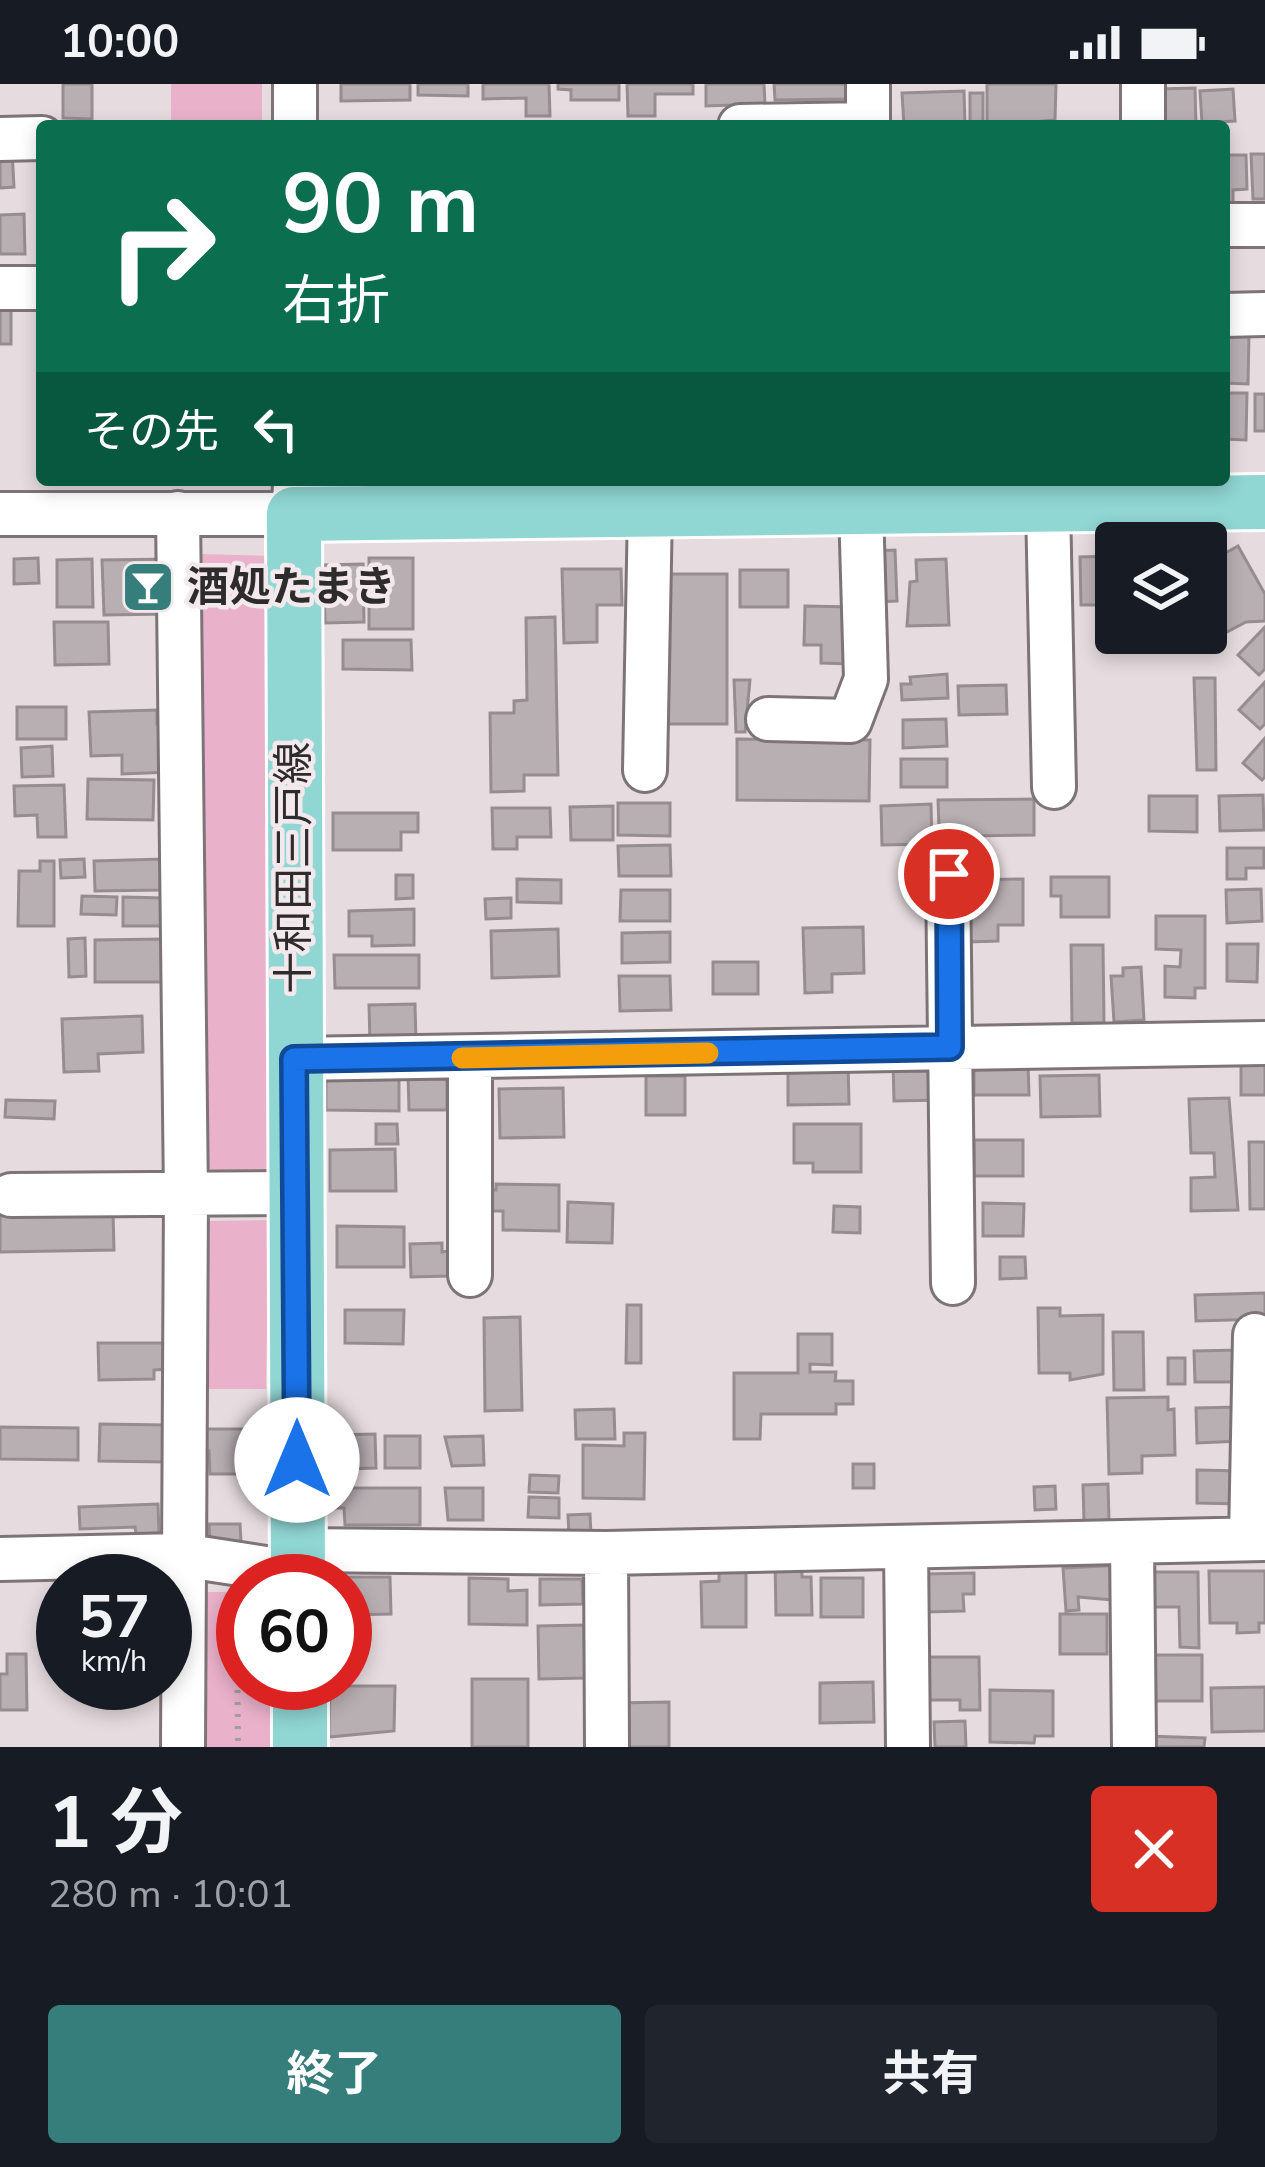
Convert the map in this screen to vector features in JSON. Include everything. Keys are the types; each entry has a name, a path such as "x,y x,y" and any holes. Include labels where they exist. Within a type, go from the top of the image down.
{"main road":[{"path":"294,497 650,510 868,498 1048,505 1149,492 1265,502"},
{"name":"十和田三戸線","path":"294,497 298,1554"},
{"path":"299,1710 300,1747"}],"street":[{"path":"295,120 296,84"},
{"path":"1143,84 1143,120"},
{"path":"791,120 868,111"},
{"path":"0,139 36,138"},
{"path":"1230,225 1265,225"},
{"path":"0,288 36,287"},
{"path":"1230,314 1265,314"},
{"path":"0,514 178,513 294,497"},
{"path":"768,719 850,721 866,679 868,498"},
{"path":"1048,505 1054,787"},
{"path":"644,770 650,510"},
{"path":"178,513 186,1196 181,1554"},
{"path":"949,874 953,1283"},
{"path":"294,1059 1265,1043"},
{"path":"470,1058 470,1275"},
{"path":"11,1195 295,1193"},
{"path":"372,1564 606,1553 1258,1539 1255,1335"},
{"path":"1132,1542 1134,1747"},
{"path":"906,1546 908,1747"},
{"path":"606,1553 607,1747"},
{"path":"0,1559 36,1558"},
{"path":"183,1710 183,1747"}],"path":[{"path":"238,1710 238,1747"}],"shaded area":[{"path":"171,84 262,84 262,120 171,120"},
{"path":"200,554 274,556 267,1175 219,1177 195,1154"},
{"path":"269,1220 266,1389 201,1389 206,1221"},
{"path":"197,1592 216,1592 216,1710 277,1710 277,1747 198,1747"}],"building":[{"path":"63,84 92,84 92,119 63,118"},
{"path":"341,84 410,84 410,100 341,101"},
{"path":"418,84 468,84 468,96 418,95"},
{"path":"483,84 549,84 550,116 526,116 526,98 483,99"},
{"path":"558,84 619,84 619,100 571,100 571,90 558,89"},
{"path":"627,84 693,84 693,94 655,94 655,116 628,116"},
{"path":"706,84 764,84 765,104 706,106"},
{"path":"774,84 849,84 849,99 775,100"},
{"path":"987,84 1056,84 1055,120 987,120"},
{"path":"1195,88 1196,120 1159,120 1158,89"},
{"path":"1233,89 1235,121 1202,120 1200,91"},
{"path":"964,91 965,120 904,120 902,93"},
{"path":"970,93 983,93 983,120 970,120"},
{"path":"0,150 12,150 14,187 0,188"},
{"path":"1251,154 1265,154 1265,199 1253,199"},
{"path":"1230,155 1246,155 1247,189 1233,190 1233,205"},
{"path":"24,214 25,254 0,254 0,215"},
{"path":"0,308 11,308 11,344 0,344"},
{"path":"1230,328 1249,333 1248,384 1230,383"},
{"path":"1230,393 1247,393 1246,440 1230,439"},
{"path":"1255,394 1265,394 1265,431 1255,431"},
{"path":"1238,546 1265,594 1265,621 1246,622 1227,632 1227,552"},
{"path":"895,550 897,601 874,602 872,551"},
{"path":"1080,557 1095,557 1095,605 1081,605"},
{"path":"38,558 39,583 14,584 14,559"},
{"path":"369,558 413,558 413,629 369,629"},
{"path":"92,559 93,607 57,607 57,560"},
{"path":"171,559 171,614 104,615 102,560"},
{"path":"946,559 949,625 907,626 910,582 917,581 916,560"},
{"path":"363,564 364,622 325,623 323,565"},
{"path":"562,569 621,569 622,605 597,605 597,642 564,643"},
{"path":"740,570 788,570 788,607 740,607"},
{"path":"666,574 727,574 727,724 666,724"},
{"path":"805,606 853,607 852,664 821,663 821,645 804,645"},
{"path":"555,617 558,775 524,775 524,791 491,792 490,713 514,713 514,701 527,700 526,618"},
{"path":"54,622 108,622 109,664 55,665"},
{"path":"1265,627 1265,669 1259,675 1238,655"},
{"path":"343,640 411,640 412,670 343,669"},
{"path":"947,674 948,698 902,700 901,684 911,684 910,677"},
{"path":"1194,678 1215,678 1216,770 1197,770"},
{"path":"734,680 750,680 745,732 736,732"},
{"path":"1265,682 1265,724 1260,729 1239,710"},
{"path":"1006,685 1007,714 959,715 958,686"},
{"path":"17,707 66,707 66,739 17,739"},
{"path":"157,710 157,724 169,724 171,772 122,774 122,755 91,756 89,712"},
{"path":"946,719 947,746 903,748 903,720"},
{"path":"1265,738 1265,777 1262,780 1243,763"},
{"path":"737,739 870,740 869,801 737,800"},
{"path":"52,746 53,776 22,777 21,748"},
{"path":"901,759 947,759 947,787 901,787"},
{"path":"88,779 154,780 153,820 87,819"},
{"path":"64,785 66,837 38,837 37,815 15,816 14,786"},
{"path":"1263,795 1264,830 1220,831 1219,796"},
{"path":"1149,796 1197,796 1197,832 1149,831"},
{"path":"1034,799 1034,835 966,836 966,827 939,827 938,800"},
{"path":"618,803 670,803 670,836 618,835"},
{"path":"931,804 932,844 882,845 881,806"},
{"path":"613,806 613,840 571,840 570,807"},
{"path":"492,808 550,808 551,837 517,837 517,849 493,849"},
{"path":"333,813 418,813 418,832 401,832 401,850 333,850"},
{"path":"670,845 671,876 619,876 618,846"},
{"path":"1227,848 1264,848 1264,868 1246,868 1246,879 1227,879"},
{"path":"84,859 85,877 61,878 60,860"},
{"path":"163,859 163,890 95,891 94,861"},
{"path":"40,861 54,861 54,926 18,926 19,871 40,871"},
{"path":"396,875 413,875 413,898 396,899"},
{"path":"1051,877 1109,877 1109,917 1061,917 1061,896 1051,896"},
{"path":"517,879 561,880 561,903 517,902"},
{"path":"1023,879 1023,925 998,925 998,941 968,942 967,880"},
{"path":"1261,889 1262,921 1227,923 1226,890"},
{"path":"621,890 670,890 670,921 620,921"},
{"path":"82,896 117,897 116,915 81,914"},
{"path":"123,897 163,898 163,926 123,926"},
{"path":"511,898 511,918 486,919 485,899"},
{"path":"414,909 414,945 372,946 372,936 349,936 349,911"},
{"path":"1156,916 1205,916 1205,988 1195,988 1195,998 1165,997 1165,966 1180,967 1181,950 1156,949"},
{"path":"863,927 864,973 832,974 832,992 805,993 803,928"},
{"path":"558,929 559,976 492,978 491,931"},
{"path":"670,932 670,962 622,963 622,933"},
{"path":"85,938 86,976 69,977 68,939"},
{"path":"163,939 164,982 95,982 95,940"},
{"path":"1227,944 1258,944 1257,982 1227,981"},
{"path":"1071,945 1103,945 1104,1023 1072,1023"},
{"path":"334,955 419,955 419,988 335,988"},
{"path":"713,962 758,962 758,994 713,994"},
{"path":"1141,967 1144,1020 1114,1022 1111,976 1123,976 1123,968"},
{"path":"619,976 670,976 671,1010 620,1011"},
{"path":"415,1004 416,1042 370,1043 369,1005"},
{"path":"142,1016 143,1052 98,1054 99,1071 64,1072 62,1019"},
{"path":"1241,1060 1265,1060 1265,1095 1241,1095"},
{"path":"848,1062 849,1104 788,1105 788,1063"},
{"path":"893,1062 932,1062 941,1100 894,1101"},
{"path":"974,1062 1028,1062 1029,1095 974,1095"},
{"path":"326,1071 399,1072 399,1111 326,1110"},
{"path":"408,1075 447,1075 447,1110 409,1110"},
{"path":"1099,1075 1100,1116 1041,1117 1040,1076"},
{"path":"646,1076 685,1076 685,1115 646,1115"},
{"path":"563,1088 564,1137 500,1138 499,1089"},
{"path":"1229,1098 1238,1210 1191,1211 1191,1178 1215,1177 1214,1153 1191,1153 1189,1099"},
{"path":"6,1100 55,1101 54,1119 5,1117"},
{"path":"376,1124 397,1124 398,1144 376,1144"},
{"path":"794,1124 861,1124 861,1172 813,1172 813,1163 794,1163"},
{"path":"974,1140 1023,1140 1023,1176 974,1176"},
{"path":"1249,1142 1265,1142 1265,1209 1250,1209"},
{"path":"395,1149 396,1191 330,1191 330,1150"},
{"path":"496,1184 559,1185 559,1231 503,1230 503,1211 484,1211 484,1190 496,1190"},
{"path":"568,1202 613,1204 612,1243 567,1242"},
{"path":"983,1203 1024,1204 1023,1236 983,1236"},
{"path":"834,1206 860,1207 860,1233 833,1232"},
{"path":"113,1212 114,1250 0,1252 0,1213"},
{"path":"337,1226 404,1227 404,1267 337,1267"},
{"path":"442,1243 442,1252 449,1251 450,1276 411,1277 410,1244"},
{"path":"1000,1257 1025,1257 1026,1278 1000,1279"},
{"path":"1265,1293 1265,1319 1196,1321 1195,1295"},
{"path":"627,1305 641,1305 641,1363 626,1363"},
{"path":"1038,1308 1060,1308 1060,1316 1103,1315 1103,1374 1070,1380 1070,1373 1039,1373"},
{"path":"345,1310 404,1310 403,1344 345,1343"},
{"path":"520,1317 522,1410 485,1411 484,1318"},
{"path":"1113,1332 1143,1332 1144,1390 1114,1390"},
{"path":"798,1334 832,1334 832,1365 810,1364 810,1372 836,1372 835,1381 853,1381 853,1404 836,1404 836,1414 761,1414 760,1439 734,1439 734,1373 798,1373"},
{"path":"98,1343 169,1343 169,1369 154,1370 154,1379 99,1380"},
{"path":"1239,1350 1240,1382 1195,1382 1194,1351"},
{"path":"1168,1358 1185,1358 1185,1384 1168,1384"},
{"path":"1168,1397 1168,1410 1174,1409 1175,1455 1142,1456 1142,1473 1109,1474 1107,1398"},
{"path":"1240,1407 1241,1441 1197,1443 1196,1408"},
{"path":"614,1409 615,1439 576,1439 575,1410"},
{"path":"100,1424 165,1425 165,1462 99,1461"},
{"path":"0,1427 78,1428 78,1460 0,1459"},
{"path":"197,1429 270,1429 270,1474 210,1474 209,1451 197,1451"},
{"path":"624,1433 645,1433 644,1499 583,1498 583,1445 624,1446"},
{"path":"375,1434 376,1468 341,1469 334,1435"},
{"path":"385,1436 420,1436 420,1468 385,1468"},
{"path":"483,1436 484,1465 452,1466 445,1437"},
{"path":"853,1464 874,1464 874,1488 853,1488"},
{"path":"1197,1470 1241,1471 1240,1504 1197,1503"},
{"path":"530,1475 559,1476 558,1493 529,1492"},
{"path":"1108,1484 1109,1520 1084,1521 1083,1485"},
{"path":"1055,1486 1056,1509 1035,1510 1034,1487"},
{"path":"333,1488 420,1488 420,1525 345,1525 344,1508 334,1508"},
{"path":"445,1488 483,1488 483,1520 448,1520"},
{"path":"529,1497 559,1498 559,1518 528,1517"},
{"path":"158,1504 159,1533 136,1534 135,1527 80,1529 79,1507"},
{"path":"590,1514 591,1535 569,1536 568,1515"},
{"path":"209,1524 240,1524 241,1542 210,1543"},
{"path":"775,1560 802,1560 802,1577 811,1577 812,1615 776,1615"},
{"path":"746,1561 746,1627 702,1627 701,1582 719,1581 719,1562"},
{"path":"1123,1565 1125,1601 1078,1597 1079,1610 1066,1611 1063,1568"},
{"path":"1209,1571 1265,1571 1265,1623 1259,1623 1259,1632 1237,1633 1237,1623 1210,1623"},
{"path":"1145,1572 1198,1572 1199,1648 1180,1647 1179,1607 1145,1607"},
{"path":"974,1573 974,1594 963,1594 964,1611 926,1612 925,1574"},
{"path":"372,1577 390,1577 391,1614 372,1614"},
{"path":"469,1578 508,1579 508,1591 527,1590 527,1625 469,1624"},
{"path":"821,1578 863,1578 863,1617 821,1617"},
{"path":"540,1579 582,1579 583,1604 540,1605"},
{"path":"1060,1614 1107,1614 1107,1654 1060,1654"},
{"path":"584,1625 585,1678 539,1679 538,1626"},
{"path":"7,1654 26,1654 27,1710 0,1710 0,1674 7,1674"},
{"path":"1150,1655 1202,1655 1202,1701 1151,1701"},
{"path":"928,1657 979,1657 980,1710 960,1710 960,1700 928,1700"},
{"path":"472,1679 528,1679 528,1747 472,1747"},
{"path":"873,1682 874,1722 820,1723 820,1683"},
{"path":"372,1686 395,1686 394,1731 329,1737 330,1710 372,1710"},
{"path":"1265,1687 1265,1731 1212,1732 1211,1688"},
{"path":"990,1690 1053,1691 1053,1736 1035,1736 1034,1743 990,1742"},
{"path":"669,1702 669,1747 616,1747 615,1703"},
{"path":"965,1721 966,1747 935,1747 934,1722"},
{"path":"1146,1736 1205,1738 1204,1747 1146,1747"}],"slow traffic":[{"path":"462,1058 708,1053"}],"place":[{"name":"酒処たまき","path":"148,587"}],"route":[{"path":"297,1460 294,1059 950,1047 949,874"}]}
